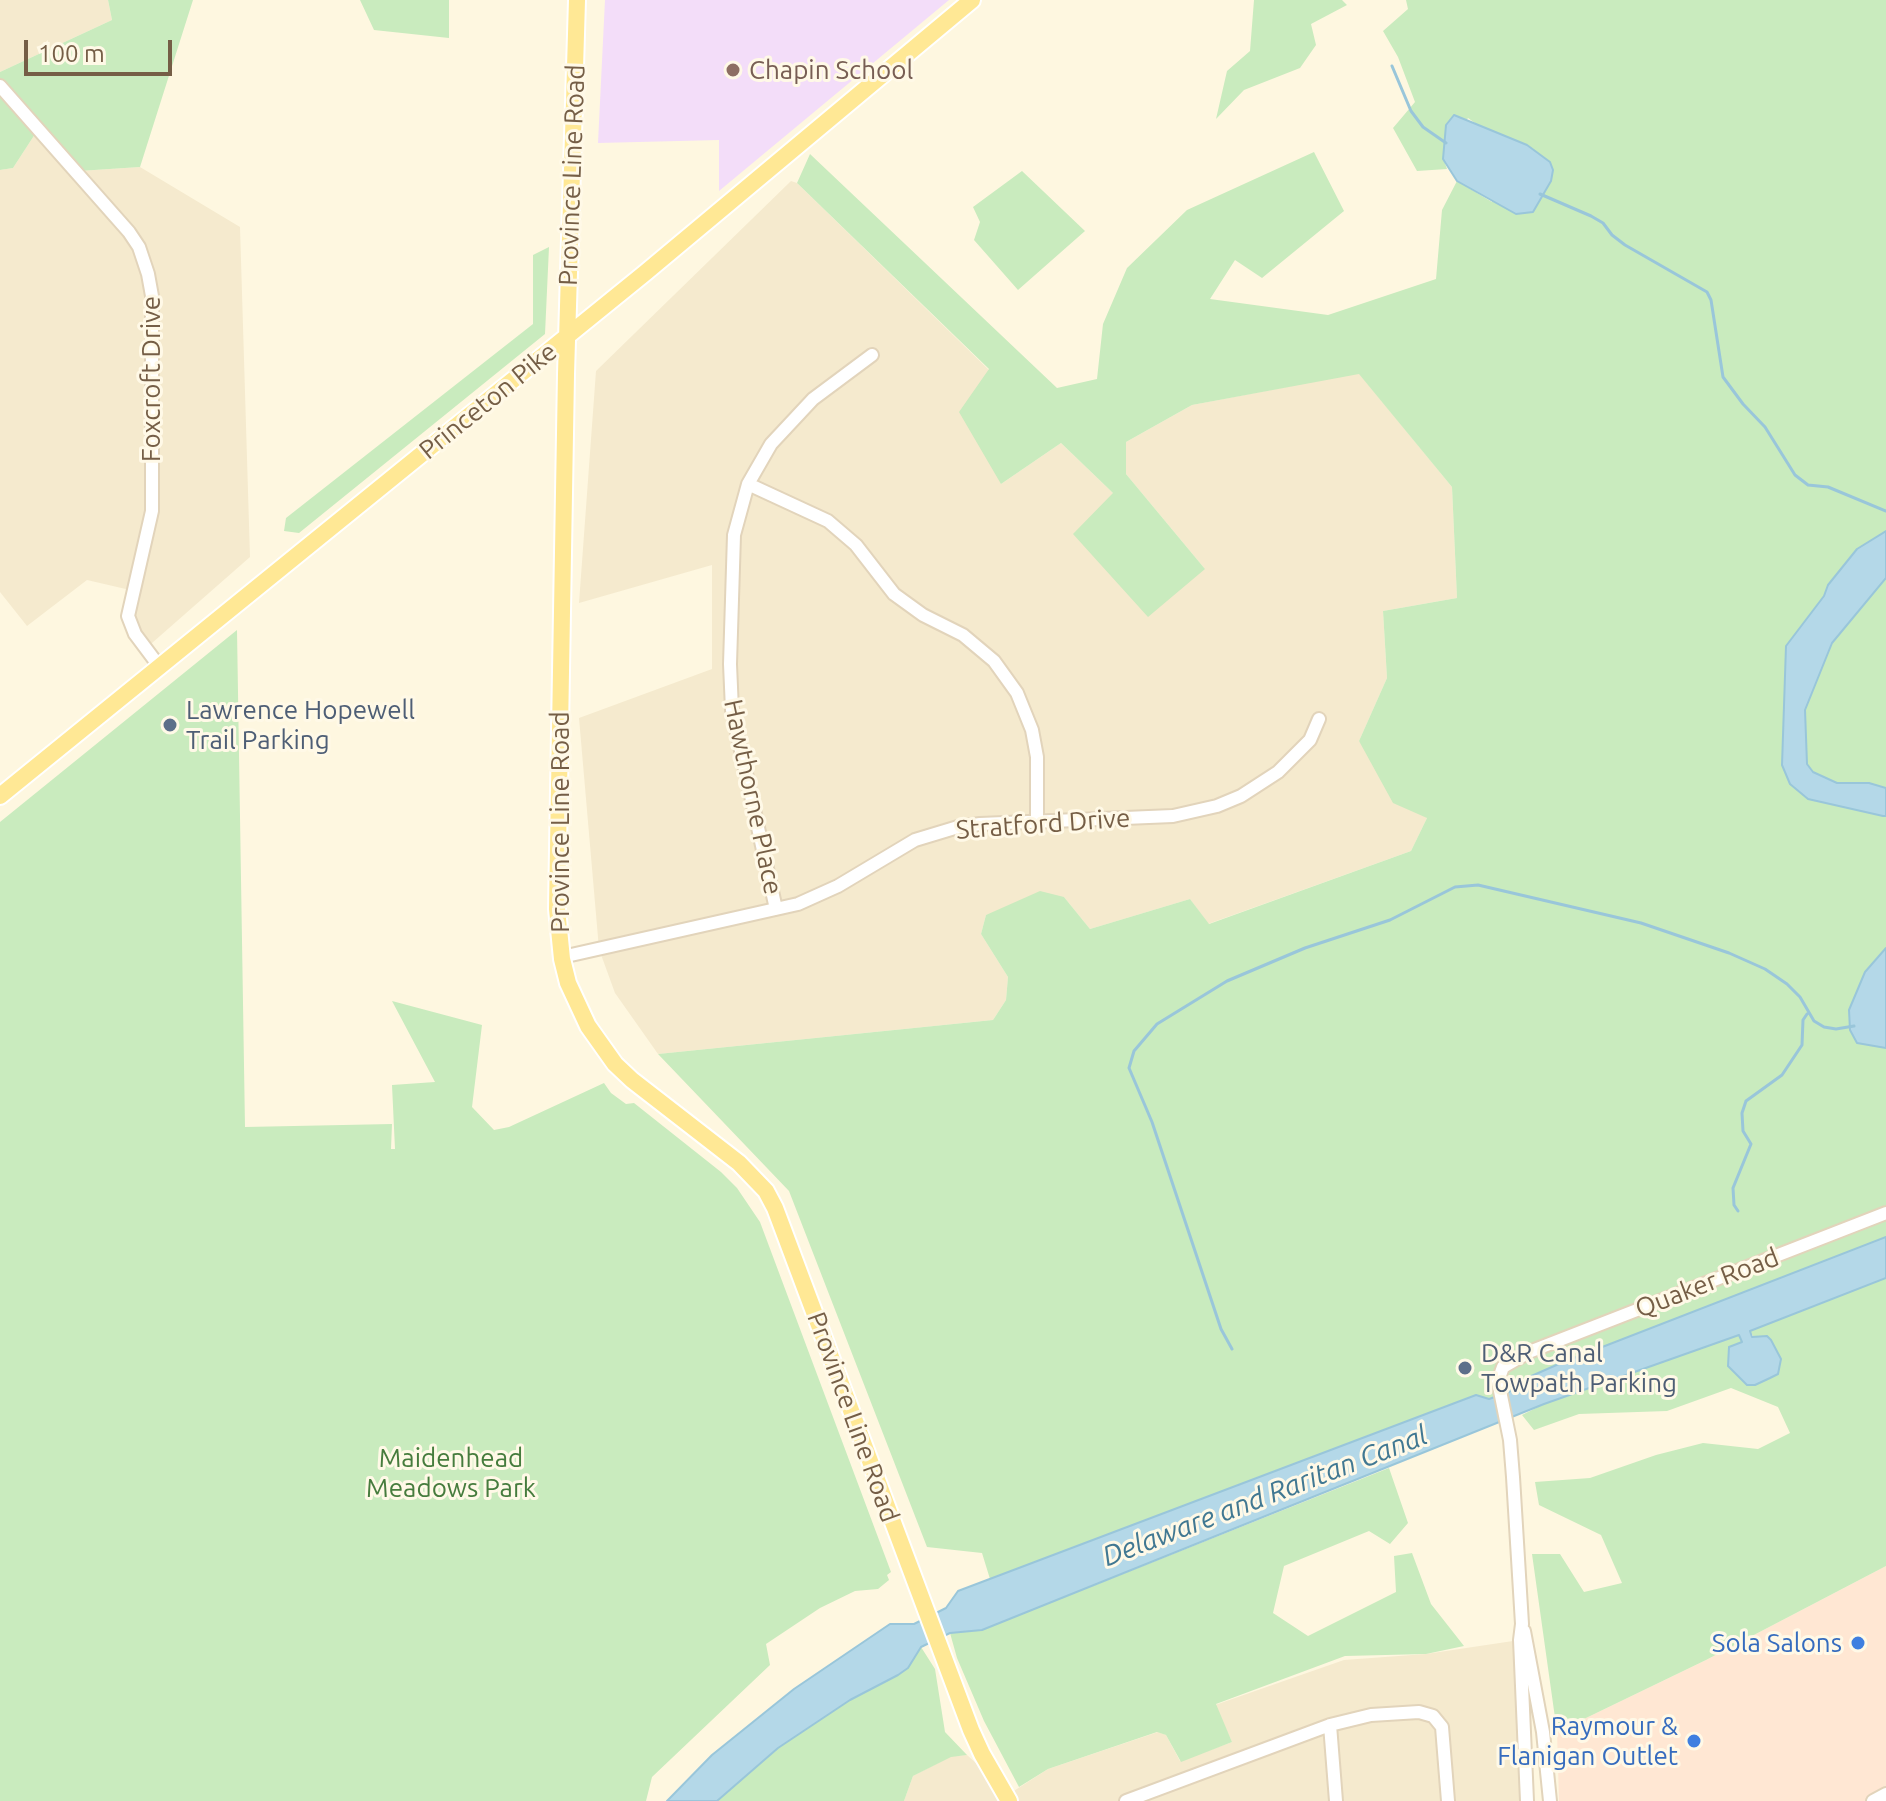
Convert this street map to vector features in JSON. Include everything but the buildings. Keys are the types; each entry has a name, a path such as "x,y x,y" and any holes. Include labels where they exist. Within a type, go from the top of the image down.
{"main road":[{"name":"Province Line Road","path":"577,0 567,337 557,909 562,957 577,1005 615,1064 739,1163 766,1191 938,1644 982,1754 1009,1801"},
{"name":"Princeton Pike","path":"0,796 567,337 972,0"}],"street":[{"name":"Foxcroft Drive","path":"0,86 129,232 139,247 148,274 152,296 152,511 128,616 135,634 159,666"},
{"name":"Hawthorne Place","path":"776,909 737,741 730,683 732,556 738,515 748,484 783,428 813,399 872,355"},
{"path":"748,484 828,521 856,545 894,594 923,615 963,635 994,661 1017,693 1032,730 1037,757 1037,821"},
{"name":"Stratford Drive","path":"562,957 776,909 821,895 895,850 936,832 980,824 1173,816 1217,806 1260,785 1293,760 1310,740 1319,719"},
{"name":"Quaker Road","path":"1527,1801 1520,1640 1522,1624 1513,1477 1499,1373 1503,1367 1529,1352 1886,1213"},
{"name":"Quaker Road","path":"1522,1624 1543,1732 1550,1801"},
{"path":"1126,1801 1168,1792 1330,1725 1371,1715 1437,1711 1443,1732 1448,1801"},
{"path":"1330,1725 1336,1801"}],"shaded area":[{"path":"0,0 108,0 112,20 0,72"},
{"name":"Chapin School","path":"605,0 949,0 719,191 719,140 598,143"},
{"path":"39,128 79,171 140,167 240,227 250,557 144,650 135,638 130,590 87,580 27,626 0,592 0,170 13,168"},
{"path":"791,181 797,183 989,370 1001,484 1061,443 1113,493 1205,569 1126,474 1126,442 1192,405 1359,373 1452,487 1457,598 1383,611 1387,678 1359,741 1427,818 1411,851 1208,924 1190,899 1090,929 1064,897 986,915 981,934 1008,977 1006,1000 993,1020 658,1054 615,993 599,949 579,718 712,669 712,565 579,603 596,371"},
{"path":"1886,1566 1886,1801 1559,1801 1557,1732 1706,1660"},
{"path":"1513,1641 1525,1801 904,1801 913,1776 951,1756 967,1755 997,1782 1006,1796 1048,1769 1158,1732 1166,1735 1180,1761 1232,1742 1215,1705 1344,1660 1426,1654"}],"green space":[{"path":"108,0 193,0 140,167 79,171 39,128 13,168 0,170 0,72 112,20"},
{"path":"360,0 449,0 449,38 374,30"},
{"path":"1254,0 1342,0 1347,5 1311,24 1316,45 1300,68 1244,90 1216,119 1227,71 1250,51"},
{"path":"1406,0 1886,0 1886,531 1857,549 1786,646 1782,765 1790,784 1886,816 1886,948 1865,972 1880,1048 1886,1048 1886,1237 1561,1363 1520,1381 1509,1392 1489,1399 1476,1395 990,1579 982,1553 927,1547 789,1191 658,1054 993,1020 1006,1000 1008,977 981,934 986,915 1040,891 1064,897 1090,929 1190,899 1209,924 1411,851 1427,818 1393,803 1359,741 1387,678 1383,611 1457,598 1452,487 1359,374 1192,405 1126,442 1126,474 1205,569 1148,617 1073,534 1113,493 1061,443 1001,484 959,412 989,369 797,183 810,154 1057,388 1097,379 1103,324 1127,268 1187,210 1314,152 1344,211 1262,278 1235,260 1210,299 1328,315 1436,279 1442,210 1457,181 1492,202 1475,123 1468,118 1443,158 1447,169 1417,171 1393,128 1415,102 1398,57 1383,31 1408,9"},
{"path":"1022,171 1085,231 1018,290 974,240 980,222 973,207"},
{"path":"549,247 545,334 299,533 284,531 286,518 533,324 533,255"},
{"path":"1886,578 1886,788 1869,783 1837,783 1813,773 1807,764 1805,710 1832,643"},
{"name":"Maidenhead Meadows Park","path":"237,630 245,1127 392,1124 391,1149 395,1149 392,1085 435,1082 392,1001 482,1025 472,1107 494,1130 509,1127 604,1083 611,1093 626,1104 634,1103 721,1172 737,1188 760,1222 891,1572 887,1575 889,1580 878,1589 855,1591 820,1608 766,1644 770,1665 652,1777 646,1801 0,1801 0,822"},
{"path":"1886,1278 1886,1566 1706,1660 1557,1732 1532,1554 1560,1554 1584,1592 1622,1583 1601,1535 1539,1505 1535,1482 1590,1478 1656,1455 1703,1443 1758,1449 1790,1433 1778,1407 1731,1388 1667,1411 1579,1414 1534,1430 1522,1415 1544,1404 1740,1335 1755,1385 1778,1374 1750,1331"},
{"path":"1389,1468 1408,1523 1390,1544 1369,1531 1284,1566 1273,1613 1308,1636 1396,1592 1394,1556 1412,1553 1431,1604 1464,1646 1426,1654 1345,1656 1216,1704 1232,1742 1181,1762 1166,1735 1157,1732 1048,1769 1019,1787 984,1721 957,1658 950,1633 982,1630"},
{"path":"921,1647 935,1669 945,1732 967,1755 951,1757 913,1776 904,1801 717,1801 778,1748 850,1700 908,1668"}],"water":[{"path":"1454,115 1527,145 1550,162 1553,170 1551,181 1533,212 1516,214 1457,181 1443,159 1446,125"},
{"path":"1886,531 1886,578 1832,643 1805,710 1807,764 1813,772 1837,783 1869,783 1886,788 1886,816 1883,816 1808,799 1790,784 1782,765 1786,646 1857,549"},
{"path":"1886,948 1886,1048 1857,1043 1850,1030 1849,1010 1865,972"},
{"name":"Delaware and Raritan Canal","path":"1886,1237 1886,1278 1750,1331 1752,1337 1767,1336 1781,1359 1778,1374 1755,1385 1747,1385 1728,1366 1729,1347 1742,1342 1739,1335 1544,1404 982,1630 950,1633 921,1647 908,1668 898,1675 850,1700 778,1748 717,1801 667,1801 712,1755 794,1689 890,1624 914,1624 946,1608 958,1591 1476,1395 1489,1399 1509,1392 1520,1381 1561,1363"}],"waterway":[{"path":"1392,66 1411,111 1423,127 1446,143"},
{"path":"1540,194 1603,223 1625,245 1707,292 1711,300 1723,377 1765,427 1795,475 1808,485 1828,487 1886,511"},
{"path":"1232,1349 1221,1329 1152,1122 1129,1068 1134,1051 1157,1024 1227,981 1305,948 1390,920 1455,887 1478,885 1641,923 1729,953 1765,969 1787,984 1800,997 1814,1021 1824,1027 1854,1026"},
{"path":"1738,1211 1734,1205 1733,1188 1751,1144 1743,1131 1742,1113 1746,1101 1782,1075 1802,1045 1803,1020 1807,1014"}],"place":[{"name":"Chapin School","path":"733,70"},
{"name":"Lawrence Hopewell Trail Parking","path":"170,725"},
{"name":"D&R Canal Towpath Parking","path":"1465,1368"},
{"name":"Sola Salons","path":"1858,1643"},
{"name":"Raymour & Flanigan Outlet","path":"1694,1741"}]}
